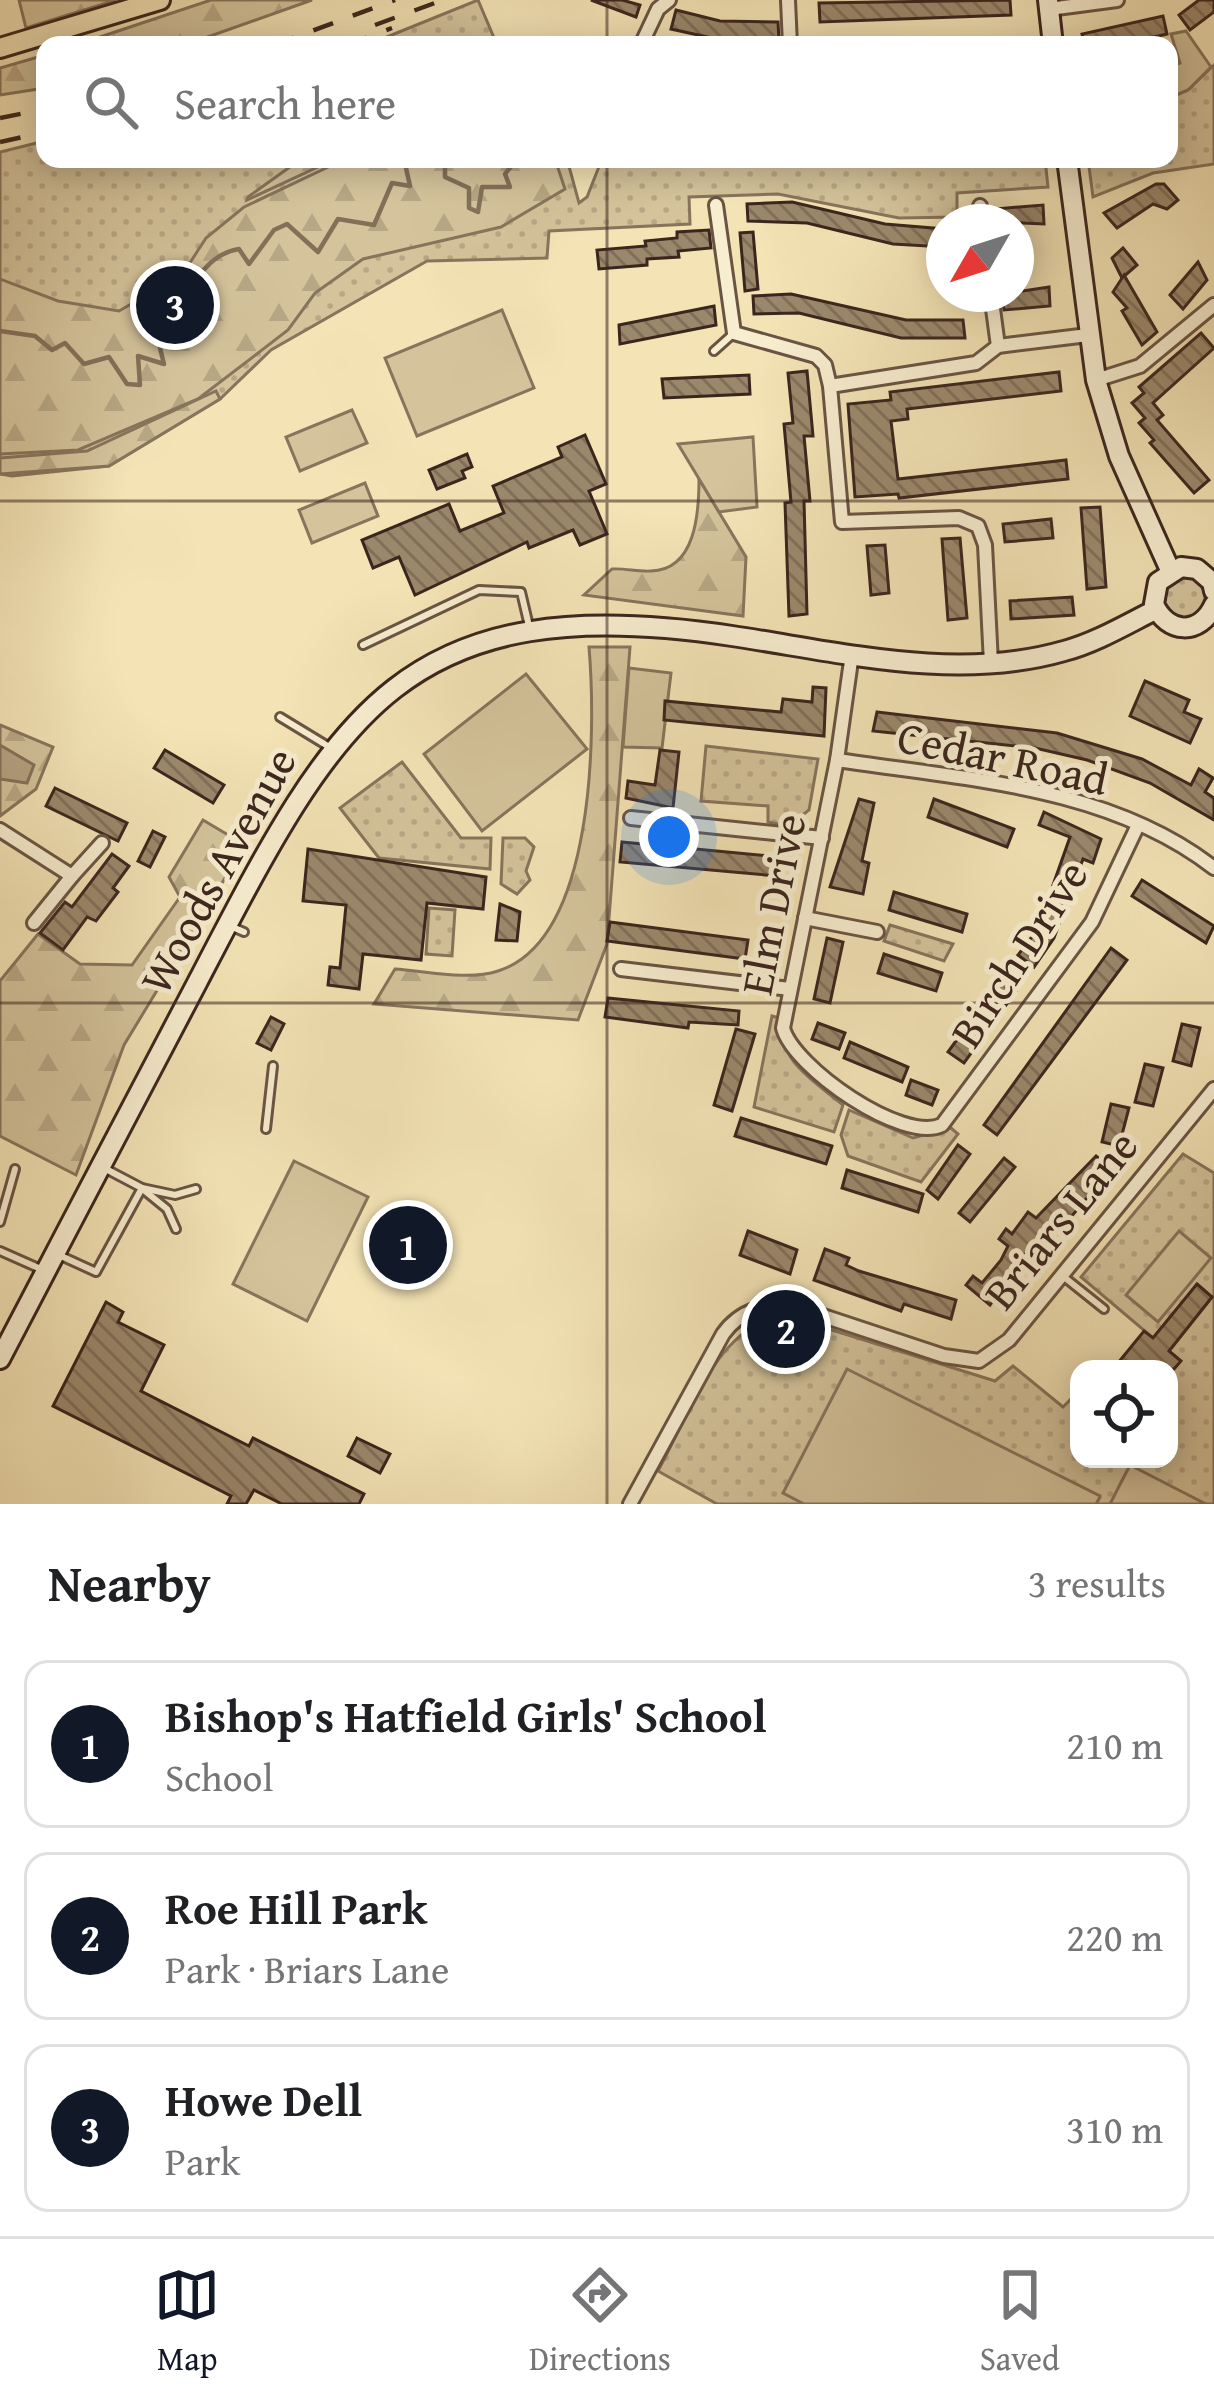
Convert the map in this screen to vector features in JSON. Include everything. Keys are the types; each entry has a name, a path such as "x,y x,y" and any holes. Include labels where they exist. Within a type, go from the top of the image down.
{"main road":[{"path":"42,36 160,0"},
{"path":"0,49 36,38"}],"street":[{"path":"645,36 658,9 669,0"},
{"path":"788,0 790,36"},
{"path":"1052,36 1048,4 1117,0"},
{"path":"1068,168 1096,380 1119,456 1170,570"},
{"path":"716,206 734,333 816,356 825,365 842,523 959,518 978,526 985,545 991,663"},
{"path":"1096,380 1140,366 1209,310 1214,327"},
{"path":"993,312 998,346"},
{"path":"830,386 976,363 998,346 1088,335"},
{"path":"1170,570 1197,569 1214,585"},
{"path":"1170,570 1154,592 1155,610 1174,627 1201,624 1214,605"},
{"name":"Woods Avenue","path":"0,1359 100,1166 236,928 289,808 331,748 370,707 410,678 473,646 530,629 590,623 657,625 926,664 991,663 1069,650 1155,610"},
{"path":"1201,624 1214,643"},
{"name":"Elm Drive","path":"852,654 837,760 783,1028 789,1049 807,1065 908,1129 932,1130 951,1117"},
{"name":"Cedar Road","path":"837,760 1070,797 1138,825 1214,868"},
{"path":"632,818 822,838"},
{"name":"Birch Drive","path":"951,1117 1093,922 1138,825"},
{"path":"0,830 72,876"},
{"path":"34,923 102,843"},
{"path":"806,918 877,932"},
{"path":"621,969 790,989"},
{"name":"Briars Lane","path":"630,1504 723,1334 756,1309 796,1307 944,1356 979,1361 1009,1340 1214,1089"}],"lane":[{"path":"715,351 734,333"},
{"path":"363,645 478,590 521,592 530,629"},
{"path":"280,717 331,748"},
{"path":"266,1129 273,1066"},
{"path":"100,1166 142,1188 167,1209 176,1229"},
{"path":"0,1222 15,1169"},
{"path":"142,1188 175,1195 196,1189"},
{"path":"0,1251 96,1272 142,1188"},
{"path":"1062,1274 1103,1309"}],"green space":[{"path":"19,0 116,0 26,28"},
{"path":"211,0 312,0 210,36 103,36"},
{"path":"478,0 493,36 389,36"},
{"path":"1186,31 1211,67 1178,94 1178,36 1171,34"},
{"path":"36,58 36,89 0,95 0,68"},
{"path":"1214,65 1214,164 1153,173 1093,197 1089,168 1178,168 1178,94"},
{"path":"36,143 36,168 569,168 579,203 587,197 598,168 1046,168 1048,187 957,193 957,204 926,204 926,218 899,218 778,194 689,197 690,224 549,231 547,258 427,261 271,350 220,399 109,466 0,474 0,152"},
{"path":"288,168 316,168 247,200"},
{"path":"326,168 558,168 565,189 501,227 363,259 315,293 288,330 198,399 78,450 0,454 0,279 58,301 119,311 182,275 206,238 244,207"},
{"path":"502,310 534,388 417,436 385,358"},
{"path":"216,391 220,399 109,466 0,474 0,458 87,451"},
{"path":"352,410 367,443 300,471 286,437"},
{"path":"753,437 757,507 719,512 678,444"},
{"path":"699,479 746,557 743,616 584,595 612,569 651,571 677,561 692,537"},
{"path":"365,483 378,516 312,543 299,510"},
{"path":"1184,577 1199,583 1205,598 1199,613 1184,619 1169,613 1163,598 1169,583"},
{"path":"589,647 630,647 607,944 578,1020 374,1004 395,969 460,975 498,971 530,952 555,919 572,877 583,828 592,728"},
{"path":"629,668 671,673 662,748 623,747"},
{"path":"526,674 587,749 482,831 424,754"},
{"path":"0,725 53,747 36,789 0,816"},
{"path":"706,746 818,759 809,810 789,826 768,822 768,806 701,801"},
{"path":"402,762 461,838 491,838 490,869 379,858 340,808"},
{"path":"203,820 245,845 124,1045 76,1175 0,1136 0,981 38,934 80,964 132,965 180,897 169,877"},
{"path":"503,838 525,838 534,847 526,871 530,880 517,894 501,884"},
{"path":"429,908 455,910 452,956 426,954"},
{"path":"890,925 953,944 944,961 884,941"},
{"path":"772,1016 779,1018 791,1058 843,1105 834,1132 754,1107"},
{"path":"849,1110 913,1138 951,1128 958,1134 921,1182 848,1156 841,1135"},
{"path":"1183,1154 1214,1173 1214,1504 717,1504 658,1471 721,1356 758,1323 781,1314 995,1381 1013,1366 1063,1407 1070,1400 1070,1468 1178,1468 1180,1361 1169,1351 1212,1297 1198,1285 1153,1338 1081,1277"},
{"path":"294,1161 368,1197 307,1321 233,1284"},
{"path":"1179,1231 1211,1258 1158,1322 1126,1295"},
{"path":"847,1369 1100,1497 1096,1504 804,1504 783,1493"},
{"path":"1128,1468 1136,1468 1206,1504 1110,1504"}],"shaded area":[{"path":"0,745 34,765 27,783 0,779"}],"building":[{"path":"591,0 622,0 640,5 636,17"},
{"path":"1010,0 1011,15 820,22 819,3"},
{"path":"1199,0 1214,0 1214,12 1190,30 1179,15"},
{"path":"676,10 720,21 778,22 779,36 703,36 671,29"},
{"path":"1163,16 1167,34 1083,36"},
{"path":"1164,184 1178,200 1167,209 1153,204 1117,228 1104,213"},
{"path":"792,202 885,224 926,227 926,246 893,244 807,223 748,221 747,204"},
{"path":"1043,205 1044,224 1034,224 1034,206"},
{"path":"709,230 711,248 647,259 647,265 599,269 597,250 646,246 645,241 677,238 677,232"},
{"path":"753,232 758,289 745,291 740,233"},
{"path":"1123,248 1137,265 1122,278 1112,258"},
{"path":"1198,262 1207,280 1183,309 1170,295"},
{"path":"1124,275 1157,332 1142,345 1122,311 1127,308 1113,292"},
{"path":"1049,287 1050,306 1034,307 1034,289"},
{"path":"791,294 906,320 963,320 965,338 901,338 799,313 754,314 753,296"},
{"path":"714,306 716,325 620,344 619,325"},
{"path":"1201,333 1214,348 1153,403 1163,415 1157,420 1209,480 1194,493 1150,443 1154,440 1139,423 1145,418 1132,403 1144,393 1139,387"},
{"path":"807,371 813,436 804,436 810,501 804,501 807,614 789,616 785,503 791,502 784,424 793,423 788,373"},
{"path":"1059,372 1061,391 907,409 908,419 891,421 898,479 1066,460 1068,479 899,498 898,494 855,497 848,404 891,400 890,392"},
{"path":"749,375 750,394 664,398 662,379"},
{"path":"585,435 606,484 589,491 607,534 580,545 573,530 529,548 527,542 415,595 399,557 373,568 362,540 449,504 460,531 504,513 493,486 562,457 558,447"},
{"path":"467,454 472,467 462,471 465,478 437,489 429,470"},
{"path":"1100,507 1106,587 1087,589 1081,508"},
{"path":"1051,519 1053,538 1005,542 1003,524"},
{"path":"960,538 967,618 948,620 942,539"},
{"path":"885,545 889,593 871,595 867,546"},
{"path":"1072,597 1074,615 1011,619 1010,601"},
{"path":"1145,681 1189,700 1184,712 1201,719 1190,743 1130,716"},
{"path":"813,687 826,688 824,736 664,720 665,701 781,712 783,699 812,702"},
{"path":"877,712 1057,733 1142,759 1191,785 1199,769 1213,778 1205,792 1214,798 1214,820 1150,783 1087,760 1035,748 873,731"},
{"path":"165,750 224,785 213,803 154,768"},
{"path":"660,750 679,752 673,808 626,798 628,781 655,785"},
{"path":"55,788 127,823 118,841 46,806"},
{"path":"859,799 874,803 862,861 869,863 863,894 830,887"},
{"path":"934,799 1014,829 1007,847 928,817"},
{"path":"1044,812 1101,839 1093,863 1083,859 1054,938 1034,967 1018,955 1037,930 1070,837 1039,825"},
{"path":"153,831 165,837 150,867 138,861"},
{"path":"622,842 779,857 777,876 620,862"},
{"path":"308,849 486,877 483,909 427,903 421,960 363,954 359,989 328,985 330,967 340,968 346,905 303,901"},
{"path":"112,854 129,866 113,888 118,892 96,921 87,917 63,950 40,933 65,902 72,907"},
{"path":"1142,880 1214,926 1206,943 1132,896"},
{"path":"894,892 967,914 962,932 889,910"},
{"path":"500,904 520,912 517,941 496,940"},
{"path":"610,922 748,940 745,959 607,941"},
{"path":"827,938 843,942 830,1003 814,999"},
{"path":"1111,948 1127,960 997,1135 984,1125"},
{"path":"884,954 942,973 936,991 878,973"},
{"path":"1003,976 1019,987 964,1063 948,1052"},
{"path":"608,998 739,1011 738,1025 689,1022 688,1028 605,1017"},
{"path":"271,1017 284,1024 271,1050 257,1043"},
{"path":"818,1023 845,1033 839,1049 812,1039"},
{"path":"1182,1024 1200,1028 1191,1066 1173,1061"},
{"path":"736,1029 755,1034 732,1111 714,1105"},
{"path":"850,1042 908,1067 902,1082 844,1058"},
{"path":"1145,1064 1163,1068 1153,1106 1135,1102"},
{"path":"911,1080 938,1090 932,1105 906,1095"},
{"path":"1111,1104 1129,1108 1119,1146 1102,1142"},
{"path":"741,1118 832,1146 826,1164 735,1136"},
{"path":"958,1145 970,1154 938,1199 927,1190"},
{"path":"1096,1156 1111,1169 1066,1223 1059,1218 1038,1245 1034,1242 990,1305 966,1285 973,1276 982,1283 1001,1260 1008,1246 999,1239 1006,1229 1012,1234 1028,1212 1036,1218"},
{"path":"1004,1158 1015,1167 970,1222 959,1213"},
{"path":"847,1170 923,1194 918,1212 842,1188"},
{"path":"748,1231 797,1250 790,1274 740,1255"},
{"path":"825,1249 849,1258 846,1265 859,1271 956,1300 951,1319 904,1304 901,1311 814,1280"},
{"path":"1197,1284 1212,1297 1169,1351 1181,1361 1178,1364 1178,1360 1120,1360 1144,1331 1153,1338"},
{"path":"106,1302 123,1312 118,1322 164,1345 141,1391 249,1446 253,1438 364,1494 359,1504 282,1504 254,1490 246,1504 227,1504 231,1496 53,1406"},
{"path":"357,1438 390,1454 380,1473 348,1456"}],"waterway":[{"path":"0,331 35,336 52,350 65,343 84,364 109,357 127,384 140,385 138,356 164,364 158,340 211,262 239,249 249,264 274,230 287,224 318,252 338,219 374,225 392,183 410,186 406,168"},
{"path":"445,168 445,177 469,188 469,208 478,212 482,187 510,187 505,174 510,168"}],"railway":[{"path":"298,36 395,0"},
{"path":"375,25 443,0"},
{"path":"371,36 392,28"},
{"path":"0,118 36,111"},
{"path":"0,142 36,134"}],"place":[{"name":"Howe Dell","path":"175,305"},
{"name":"Bishop's Hatfield Girls' School","path":"408,1245"},
{"name":"Roe Hill Park","path":"786,1329"}]}
